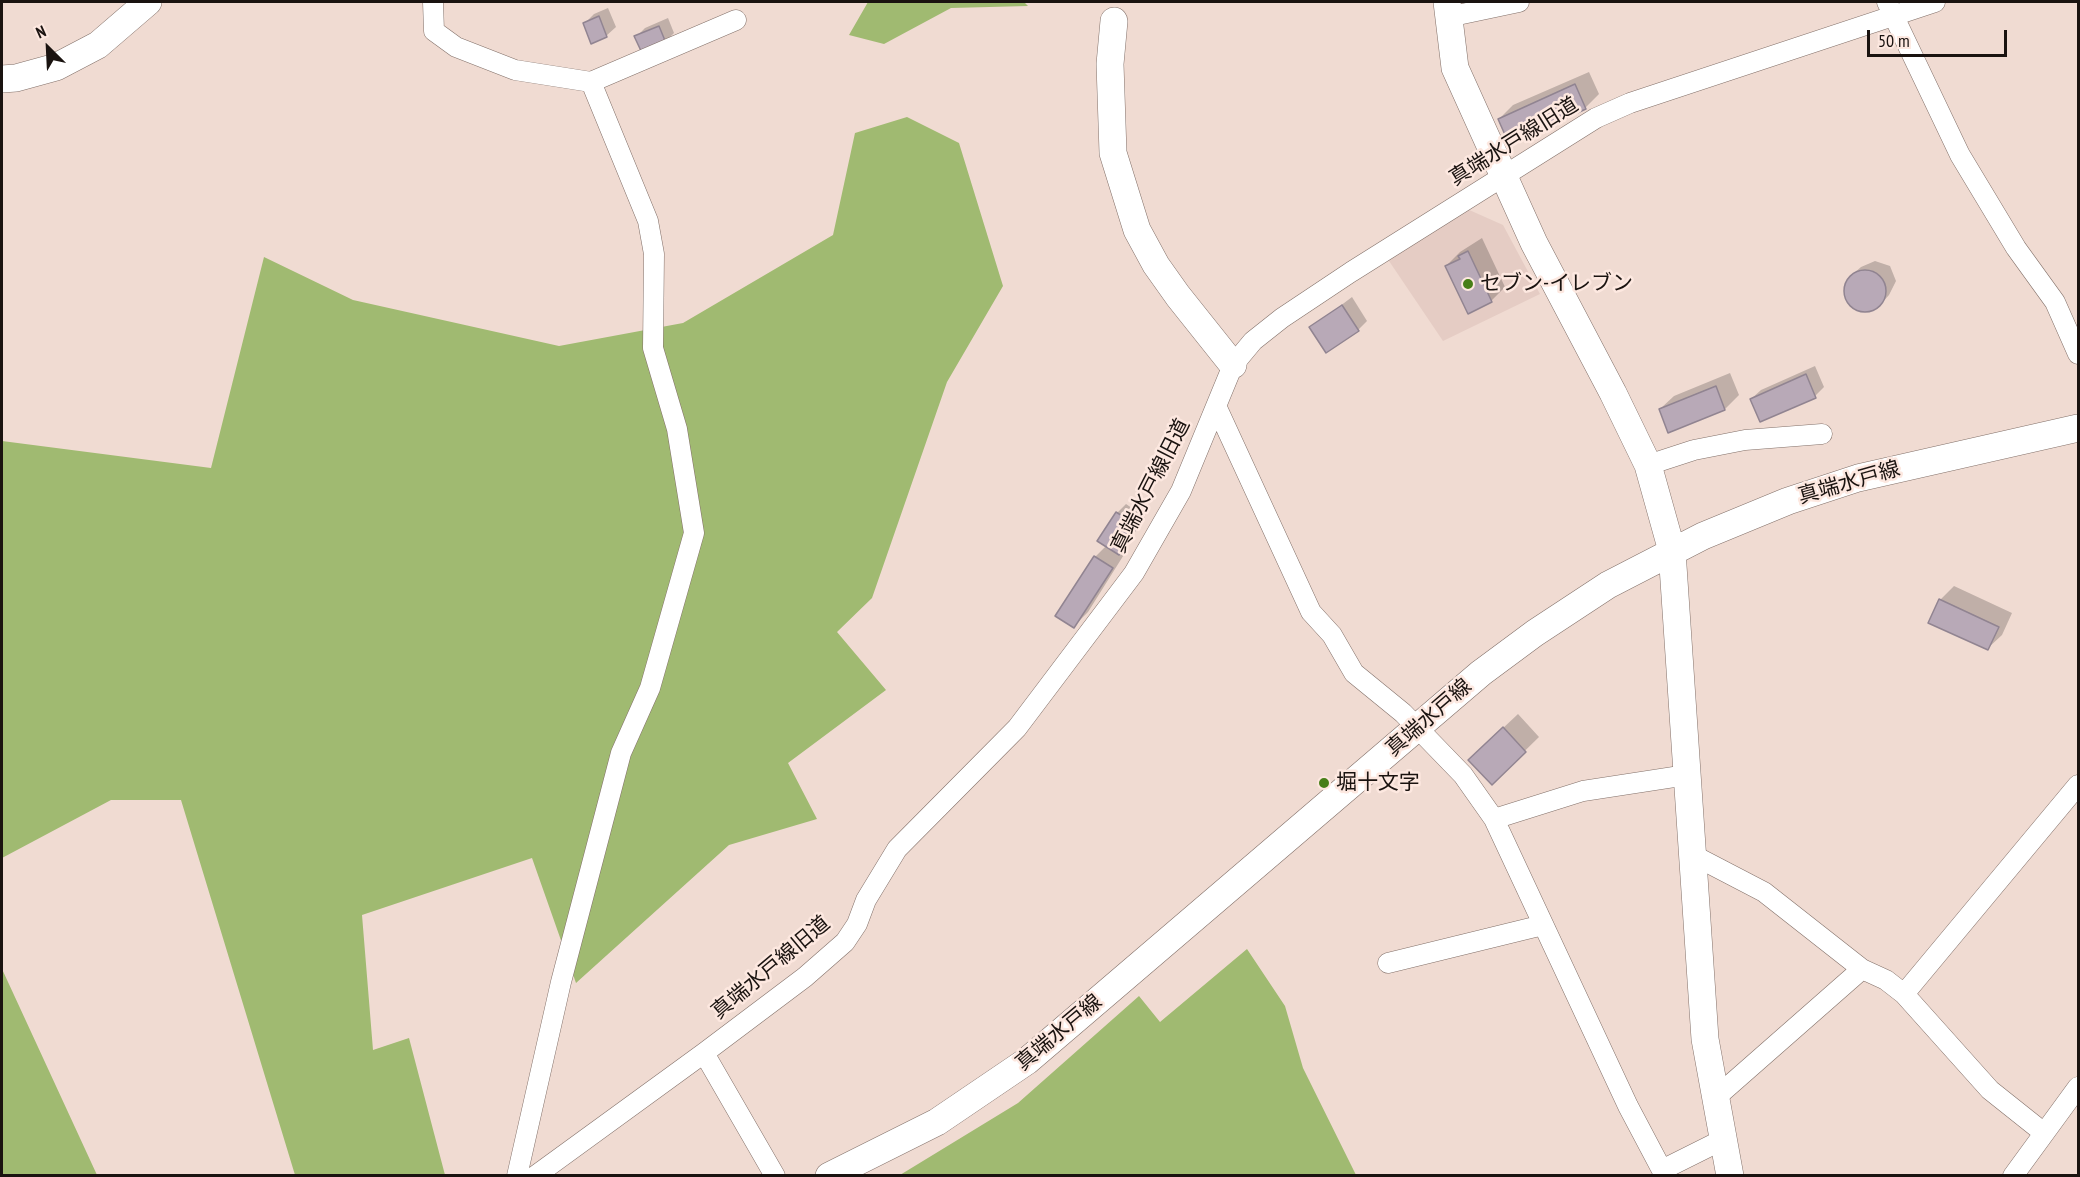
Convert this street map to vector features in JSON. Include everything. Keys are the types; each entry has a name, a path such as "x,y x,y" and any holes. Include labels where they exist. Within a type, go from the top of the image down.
{"street":[{"path":"2,79 16,78 56,68 98,45 148,2"},
{"path":"433,2 434,31 456,47 514,70 591,82 736,20"},
{"path":"1519,2 1447,9 1455,68 1534,243 1648,465 1672,551 1705,1039 1714,1099 1730,1176"},
{"name":"真端水戸線旧道","path":"535,1176 705,1053 804,977 845,942 897,849 1017,729 1134,573 1181,491 1233,365 1253,341 1282,318 1596,118 1630,103 1800,45 1891,9 1935,2"},
{"path":"1891,9 1960,155 2016,248 2055,302 2079,354"},
{"path":"1114,21 1110,64 1113,153 1137,230 1161,273 1233,365"},
{"path":"517,1176 561,982 621,753 650,688 694,533 677,429 653,348 654,254 648,221 591,82"},
{"path":"1217,408 1311,612 1332,635 1354,674 1403,713 1463,775 1494,819 1628,1106 1664,1173 1722,1140"},
{"name":"真端水戸線","path":"829,1176 936,1122 1027,1061 1481,673 1535,633 1608,585 1672,551 1788,501 1858,478 2079,428"},
{"path":"1648,465 1694,450 1745,440 1822,434"},
{"path":"1494,819 1582,791 1687,775"},
{"path":"1904,994 2078,788"},
{"path":"1691,854 1764,892 1862,969 1886,980 1904,994 1990,1090 2044,1133"},
{"path":"1389,963 1543,926"},
{"path":"1714,1099 1862,969"},
{"path":"705,1053 775,1176"},
{"path":"2013,1176 2079,1087"}],"shaded area":[{"path":"1467,209 1503,225 1540,294 1443,341 1387,258"}],"green space":[{"path":"868,2 1024,2 1028,6 951,8 884,44 849,35"},
{"path":"907,117 959,143 1003,286 947,382 872,598 837,632 886,690 788,763 817,819 729,845 576,983 532,858 362,915 373,1050 409,1038 445,1175 295,1175 181,800 111,800 2,858 2,441 211,468 264,257 353,300 559,346 683,323 833,235 855,133"},
{"path":"1247,949 1285,1006 1303,1068 1356,1175 900,1175 1018,1103 1139,996 1160,1022"},
{"path":"2,969 97,1175 2,1175"}],"building":[{"path":"599,16 607,37 591,44 583,23"},
{"path":"659,26 666,43 642,53 634,36"},
{"path":"1575,84 1586,109 1509,144 1498,119"},
{"name":"セブン-イレブン","path":"1468,251 1492,302 1468,314 1445,266 1460,259 1458,256"},
{"path":"1865,270 1880,276 1886,291 1880,306 1865,312 1850,306 1844,291 1850,276"},
{"path":"1342,305 1359,331 1326,353 1309,327"},
{"path":"1806,374 1816,398 1760,422 1750,399"},
{"path":"1716,386 1725,410 1668,433 1659,409"},
{"path":"1116,512 1138,526 1119,555 1097,541"},
{"path":"1094,556 1113,568 1074,628 1055,616"},
{"path":"1939,599 1999,627 1988,650 1928,623"},
{"path":"1503,727 1526,752 1492,785 1468,760"}],"place":[{"name":"セブン-イレブン","path":"1468,284"},
{"name":"堀十文字","path":"1324,783"}]}
